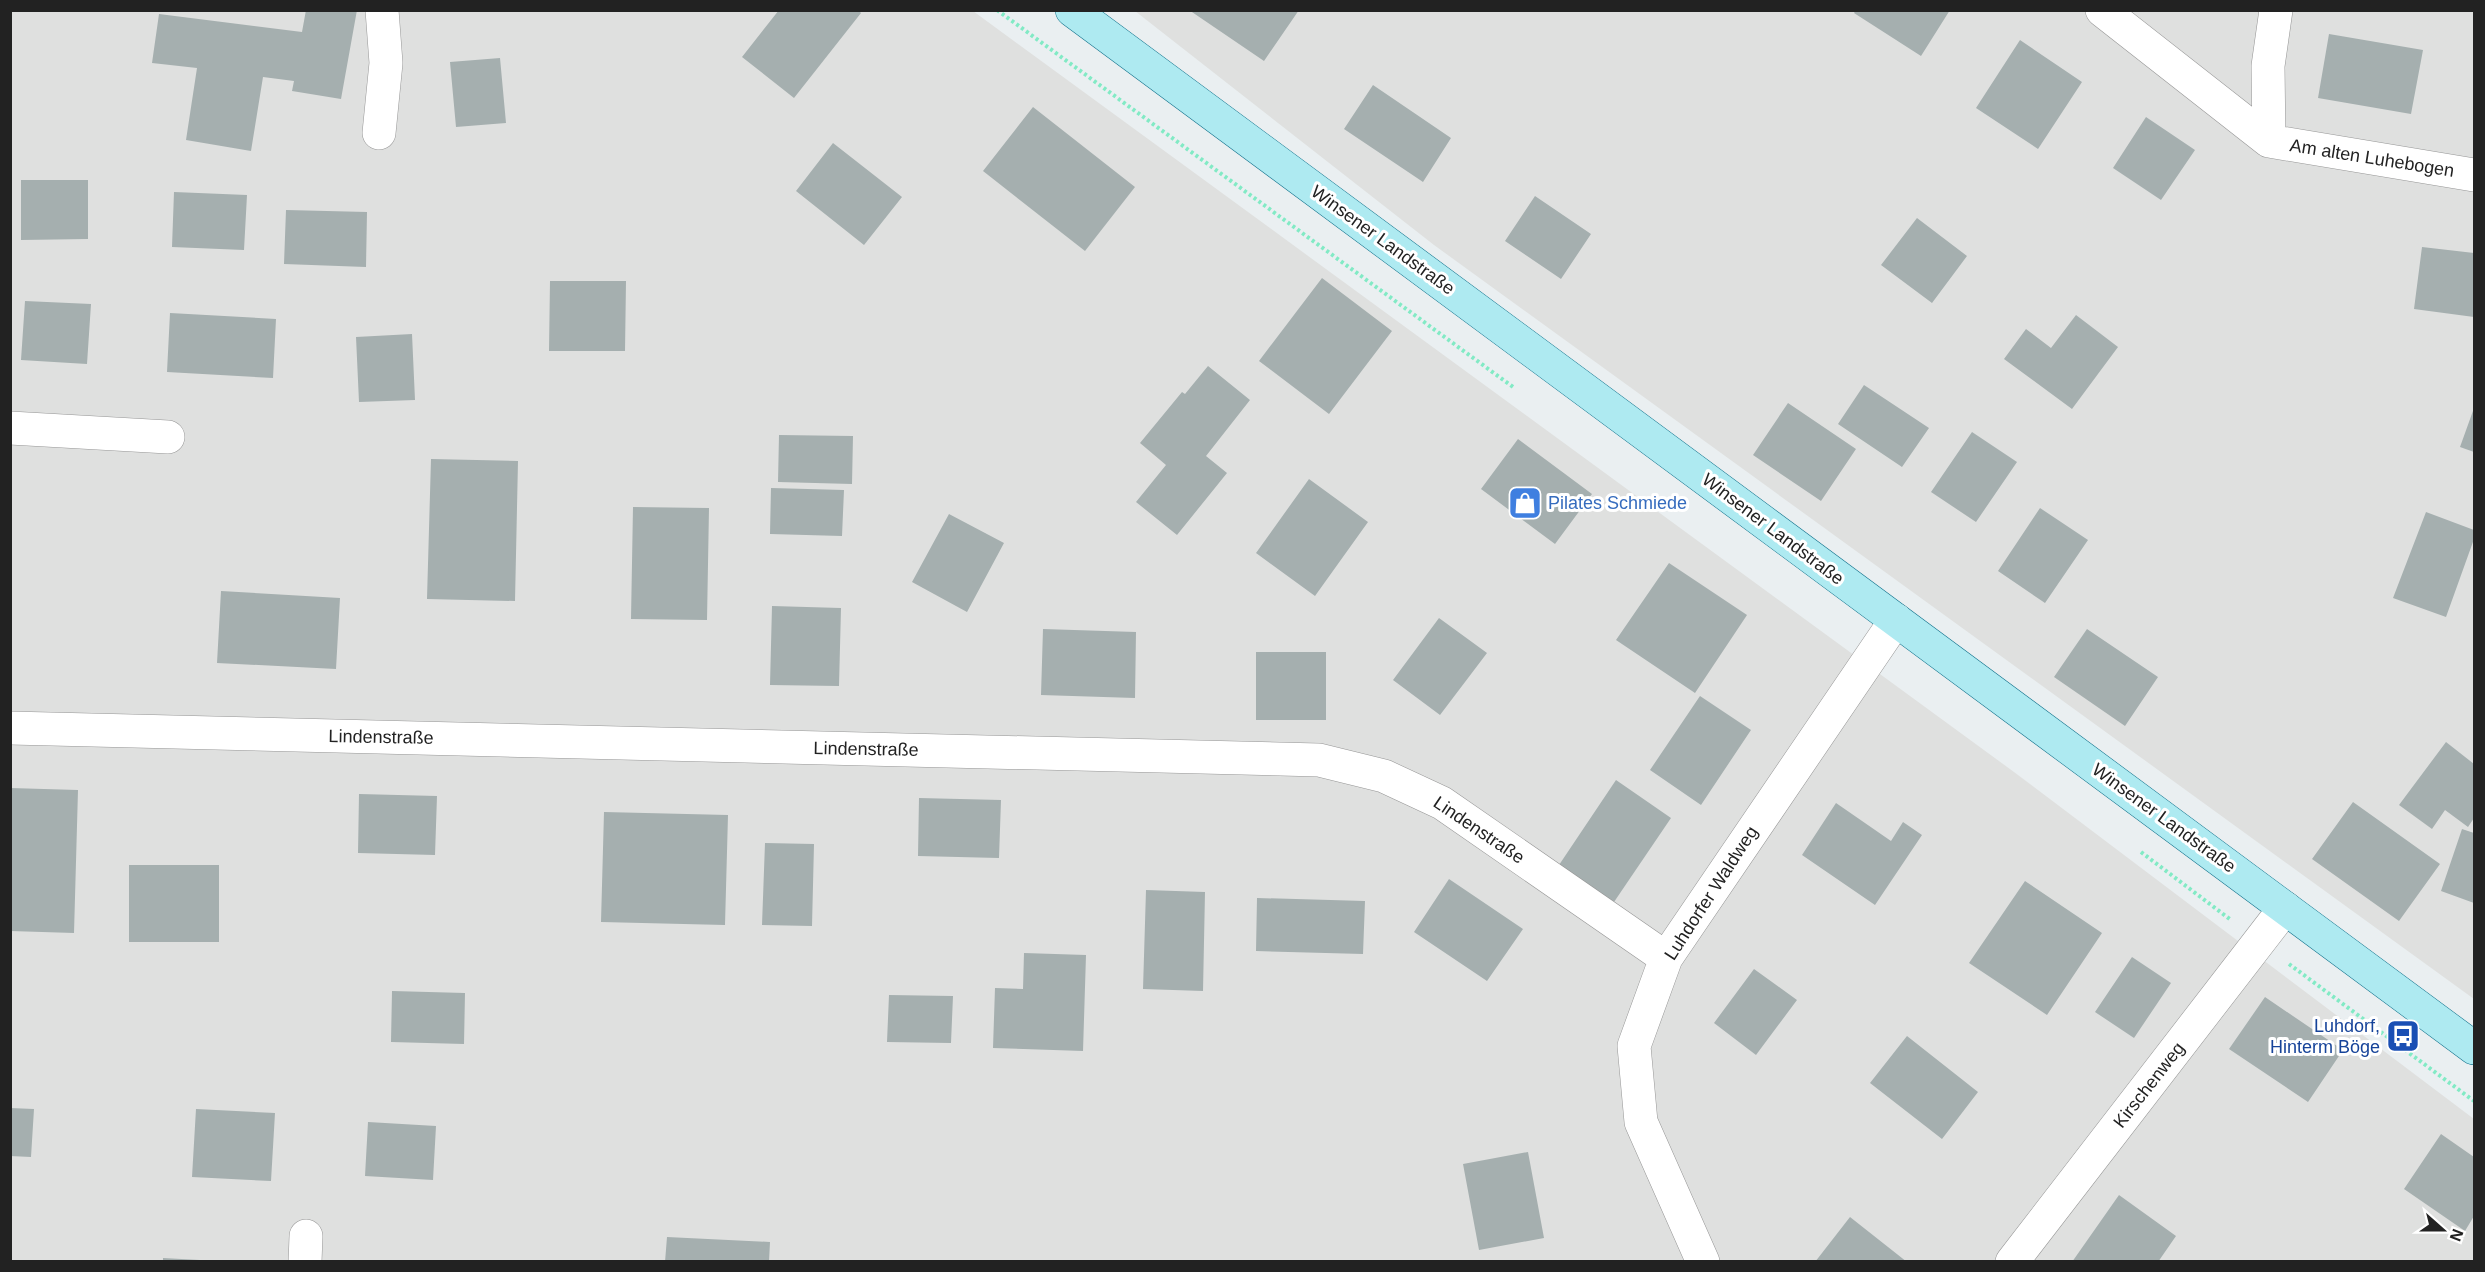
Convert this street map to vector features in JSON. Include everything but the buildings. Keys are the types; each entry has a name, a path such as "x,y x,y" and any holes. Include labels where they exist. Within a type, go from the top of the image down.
{"main road":[{"name":"Winsener Landstraße","path":"1072,10 2475,1048"}],"street":[{"path":"379,133 386,63 382,10"},
{"name":"Am alten Luhebogen","path":"2102,10 2269,141 2475,175"},
{"name":"Am alten Luhebogen","path":"2269,141 2268,66 2276,10"},
{"path":"10,428 168,437"},
{"name":"Luhdorfer Waldweg","path":"1703,1262 1641,1122 1634,1046 1666,958 1896,620"},
{"name":"Lindenstraße","path":"10,728 1319,760 1384,776 1442,803 1666,958"},
{"name":"Kirschenweg","path":"2012,1262 2285,908"}],"path":[{"path":"997,10 1518,390"},
{"path":"2137,849 2475,1101"}],"shaded area":[{"path":"10,11 973,11 2014,772 2474,1119 2474,1261 11,1261"},
{"path":"1135,11 2474,11 2474,999 1434,245"}],"place":[{"name":"Pilates Schmiede","path":"1525,503"},
{"name":"Luhdorf, Hinterm Böge","path":"2403,1036"}]}
